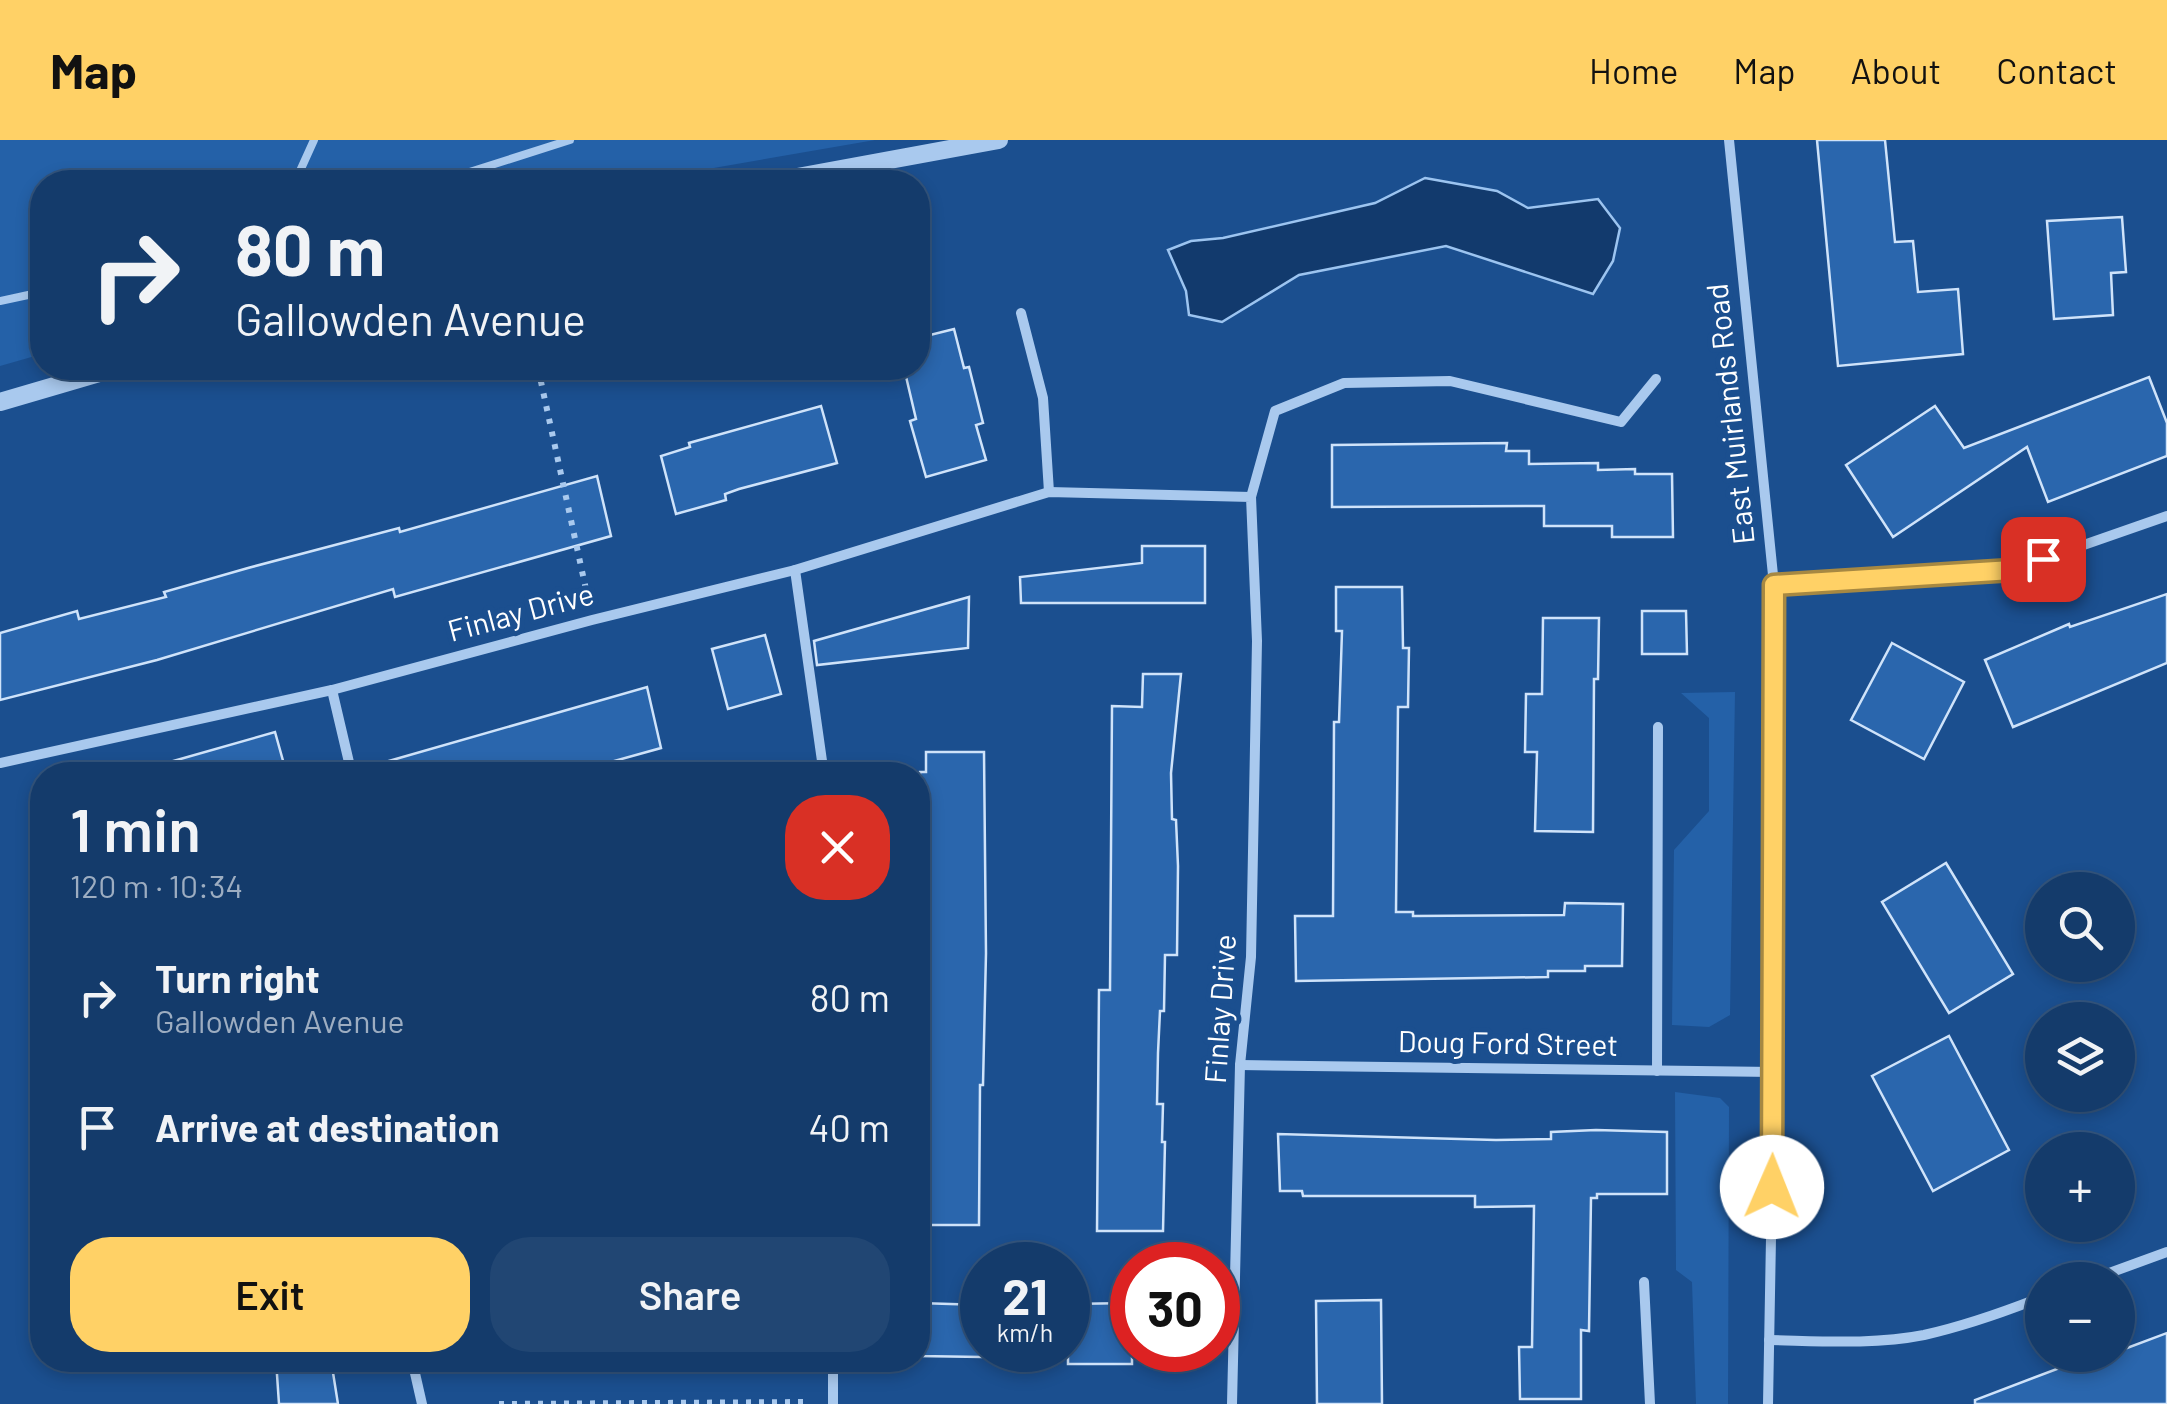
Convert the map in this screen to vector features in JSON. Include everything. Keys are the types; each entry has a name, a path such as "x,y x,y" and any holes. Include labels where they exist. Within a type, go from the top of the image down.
{"street":[{"path":"835,170 999,140"},
{"name":"East Muirlands Road","path":"1729,140 1774,585 1774,1072 1768,1404"},
{"path":"1021,314 1043,398 1049,492"},
{"name":"Finlay Drive","path":"1232,1404 1240,1064 1251,957 1256,700 1252,497 1275,411 1344,383 1450,381 1621,422 1656,379"},
{"path":"0,402 75,380"},
{"name":"Finlay Drive","path":"0,764 332,690 794,570 1049,492 1252,497"},
{"path":"1774,585 2012,570 2167,516"},
{"path":"794,570 822,762"},
{"path":"332,690 349,762"},
{"path":"1657,1071 1658,727"},
{"name":"Doug Ford Street","path":"1240,1064 1774,1072"},
{"path":"2135,1264 2167,1252"},
{"path":"1644,1282 1650,1404"},
{"path":"1768,1340 1853,1341 1922,1335 2025,1304"},
{"path":"415,1372 422,1404"},
{"path":"832,1402 833,1372"}],"lane":[{"path":"301,170 314,140"},
{"path":"476,170 570,140"},
{"path":"0,301 30,295"}],"path":[{"path":"541,380 592,620"},
{"path":"499,1404 832,1402"}],"shaded area":[{"path":"0,140 875,140 702,170 30,170 30,357 0,366"},
{"path":"1425,178 1497,191 1528,208 1598,199 1620,228 1613,261 1593,294 1446,246 1299,275 1222,322 1189,315 1186,291 1168,250 1191,241 1223,238 1375,203"},
{"path":"1735,692 1730,1015 1709,1027 1672,1025 1674,850 1709,811 1709,718 1681,693"},
{"path":"1675,1092 1720,1098 1729,1107 1728,1404 1696,1404 1692,1282 1676,1270"}],"building":[{"path":"1817,140 1885,140 1895,242 1913,241 1918,292 1958,289 1963,354 1838,366"},
{"path":"2122,217 2126,272 2111,273 2113,315 2054,319 2047,221"},
{"path":"954,329 964,368 969,367 983,423 976,425 986,460 926,477 910,421 916,419 907,380 930,380 930,335"},
{"path":"2149,377 2167,423 2167,456 2048,502 2027,447 1893,537 1846,465 1935,406 1964,448"},
{"path":"821,406 837,463 739,489 725,494 726,500 676,514 661,456 690,447 689,443"},
{"path":"1507,443 1506,451 1529,451 1529,464 1598,463 1598,470 1672,474 1673,537 1612,537 1612,526 1544,526 1544,506 1332,507 1332,445"},
{"path":"597,476 611,536 395,597 393,589 157,660 0,700 0,633 77,611 79,619 166,597 164,592 248,568 399,528 400,532"},
{"path":"1142,546 1205,546 1205,603 1021,603 1020,577 1142,563"},
{"path":"1336,587 1402,587 1403,648 1409,648 1408,707 1398,707 1396,912 1413,912 1413,916 1564,915 1565,903 1623,904 1622,966 1548,971 1548,977 1296,981 1295,916 1333,916 1334,722 1339,722 1342,631 1336,631"},
{"path":"2167,594 2167,663 2013,727 1985,660 2069,624 2070,627"},
{"path":"969,597 968,648 817,665 814,641"},
{"path":"1642,611 1686,611 1687,654 1642,654"},
{"path":"1543,618 1599,618 1598,679 1594,679 1593,832 1535,831 1537,752 1525,752 1526,694 1542,694"},
{"path":"765,635 781,694 728,709 712,649"},
{"path":"1892,643 1964,682 1924,759 1851,720"},
{"path":"1143,674 1181,674 1171,773 1178,866 1177,955 1165,955 1158,1053 1157,1104 1163,1104 1165,1142 1163,1231 1097,1231 1099,990 1110,990 1112,706 1142,707"},
{"path":"647,687 661,748 611,762 385,762"},
{"path":"275,732 283,762 170,762"},
{"path":"926,752 984,752 986,953 979,1225 930,1225 930,762 926,762"},
{"path":"1946,863 2013,974 1949,1013 1882,902"},
{"path":"1949,1036 2009,1150 1933,1191 1872,1076"},
{"path":"1551,1132 1667,1132 1667,1194 1597,1194 1597,1198 1591,1198 1589,1331 1581,1330 1581,1399 1520,1399 1519,1347 1532,1347 1534,1206 1475,1207 1475,1196 1303,1196 1302,1191 1280,1191 1278,1134 1496,1140 1551,1139"},
{"path":"1381,1300 1382,1404 1317,1404 1316,1301"},
{"path":"930,1303 960,1304 960,1357 930,1356"},
{"path":"1110,1303 1110,1364 1090,1364 1090,1304"},
{"path":"2167,1333 2167,1404 1975,1404 1975,1400 2049,1372 2135,1372 2135,1345"},
{"path":"277,1372 333,1372 338,1404 279,1404"}],"route":[{"path":"1772,1187 1774,585 2012,570 2043,559"}]}
